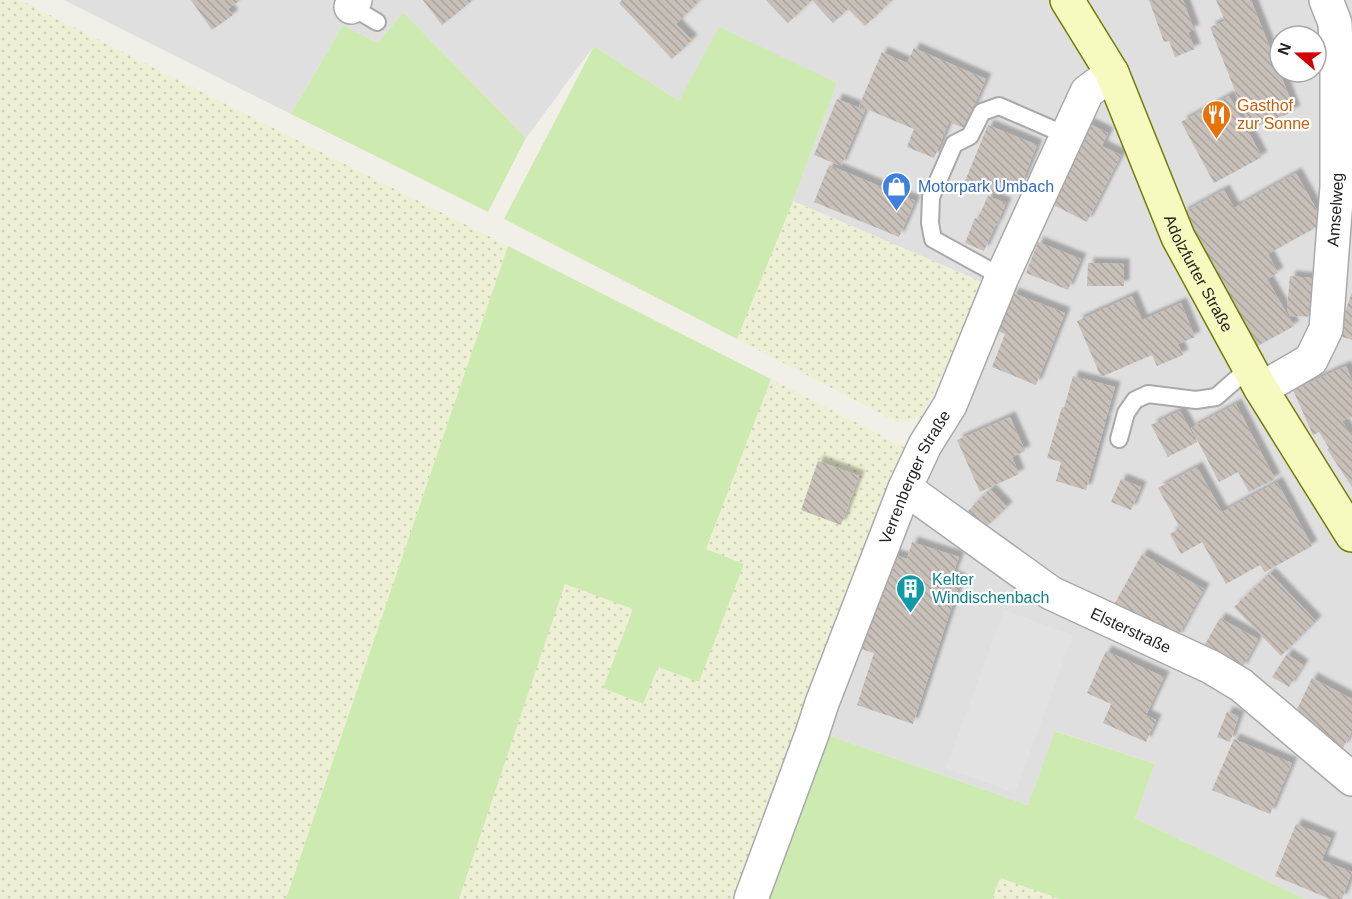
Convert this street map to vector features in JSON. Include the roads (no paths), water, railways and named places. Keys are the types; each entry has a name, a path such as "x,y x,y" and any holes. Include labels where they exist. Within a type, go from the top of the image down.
{"main road":[{"name":"Adolzfurter Straße","path":"1067,0 1112,73 1178,237 1255,378 1352,535"}],"street":[{"name":"Amselweg","path":"1255,378 1311,360 1326,329 1336,187 1337,65 1335,23 1326,0"},
{"name":"Verrenberger Straße","path":"750,899 904,488 925,445 950,405 1002,277 1087,92 1112,73"},
{"name":"Elsterstraße","path":"904,488 1051,593 1212,667 1241,685 1352,779"}],"lane":[{"path":"1002,277 933,238 930,223 931,197 954,144 970,136 982,112 999,106 1068,136"},
{"path":"1119,439 1126,413 1135,400 1148,394 1196,400 1216,397 1255,378"}],"place":[{"name":"Gasthof zur Sonne","path":"1216,140"},
{"name":"Motorpark Umbach","path":"897,212"},
{"name":"Kelter Windischenbach","path":"911,614"}]}
